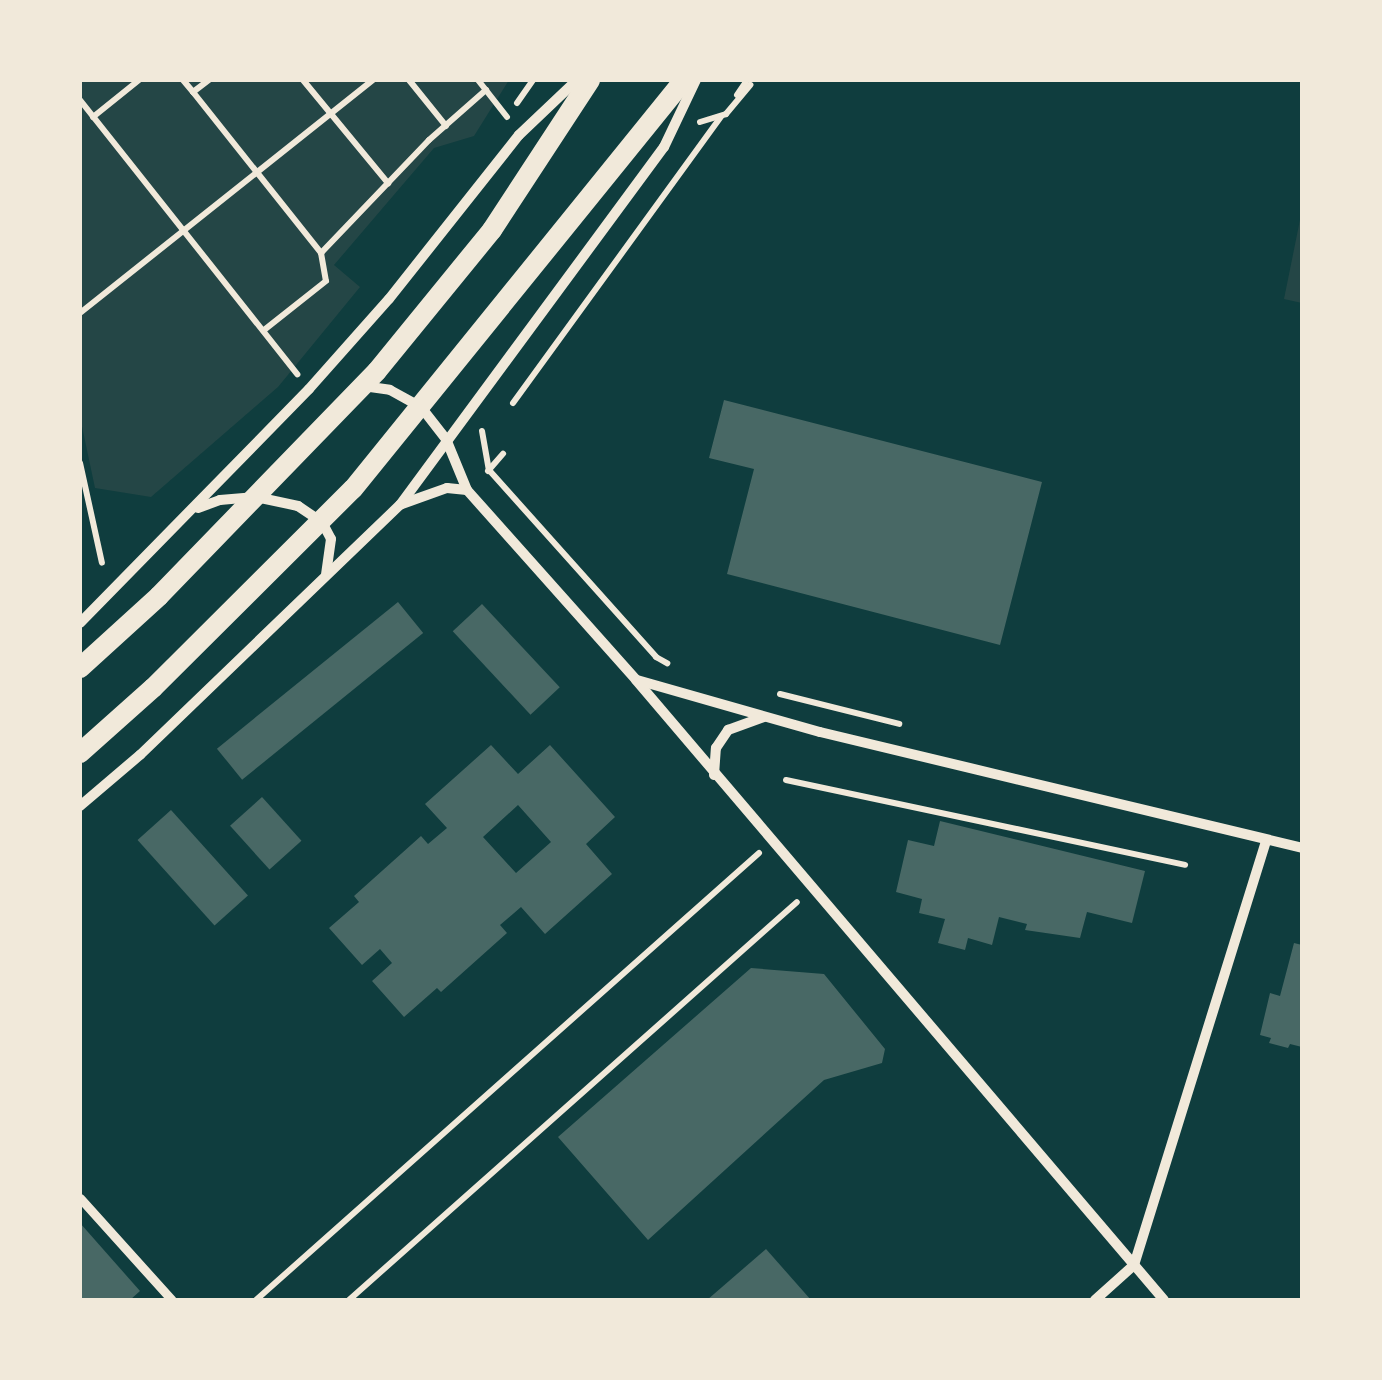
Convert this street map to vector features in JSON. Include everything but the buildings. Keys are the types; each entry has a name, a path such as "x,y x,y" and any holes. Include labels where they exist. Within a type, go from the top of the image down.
{"main road":[{"path":"80,668 256,498 362,386 492,230 590,80"},
{"path":"80,753 322,522 421,407 684,80"}],"street":[{"path":"80,623 310,390 389,300 520,135 577,80"},
{"path":"80,806 400,505 664,146 696,80"},
{"path":"362,386 390,390 421,407 446,438 468,490 636,680 1164,1300"},
{"path":"400,505 447,488 468,490"},
{"path":"188,513 220,500 256,498 298,506 322,522 333,549 324,580"},
{"path":"636,680 1182,822 1302,848"},
{"path":"714,776 716,748 728,730 765,716"},
{"path":"1094,1300 1134,1265 1266,840"},
{"path":"80,1198 172,1300"}],"path":[{"path":"93,117 139,80"},
{"path":"183,80 321,253 326,281 263,331"},
{"path":"193,92 208,80"},
{"path":"304,80 388,183"},
{"path":"80,314 374,80"},
{"path":"409,80 446,126"},
{"path":"478,80 507,117"},
{"path":"512,403 748,81"},
{"path":"321,253 486,90"},
{"path":"80,100 310,390"},
{"path":"695,123 721,116"},
{"path":"482,418 489,470 656,657 671,665"},
{"path":"80,463 102,564"},
{"path":"80,516 91,514"},
{"path":"762,689 911,727"},
{"path":"786,780 1185,865"},
{"path":"256,1300 771,843"},
{"path":"349,1300 811,890"}],"shaded area":[{"path":"80,80 509,80 474,136 434,148 334,265 360,287 278,387 151,497 95,488 80,417"},
{"path":"1302,210 1302,303 1284,299"}]}
